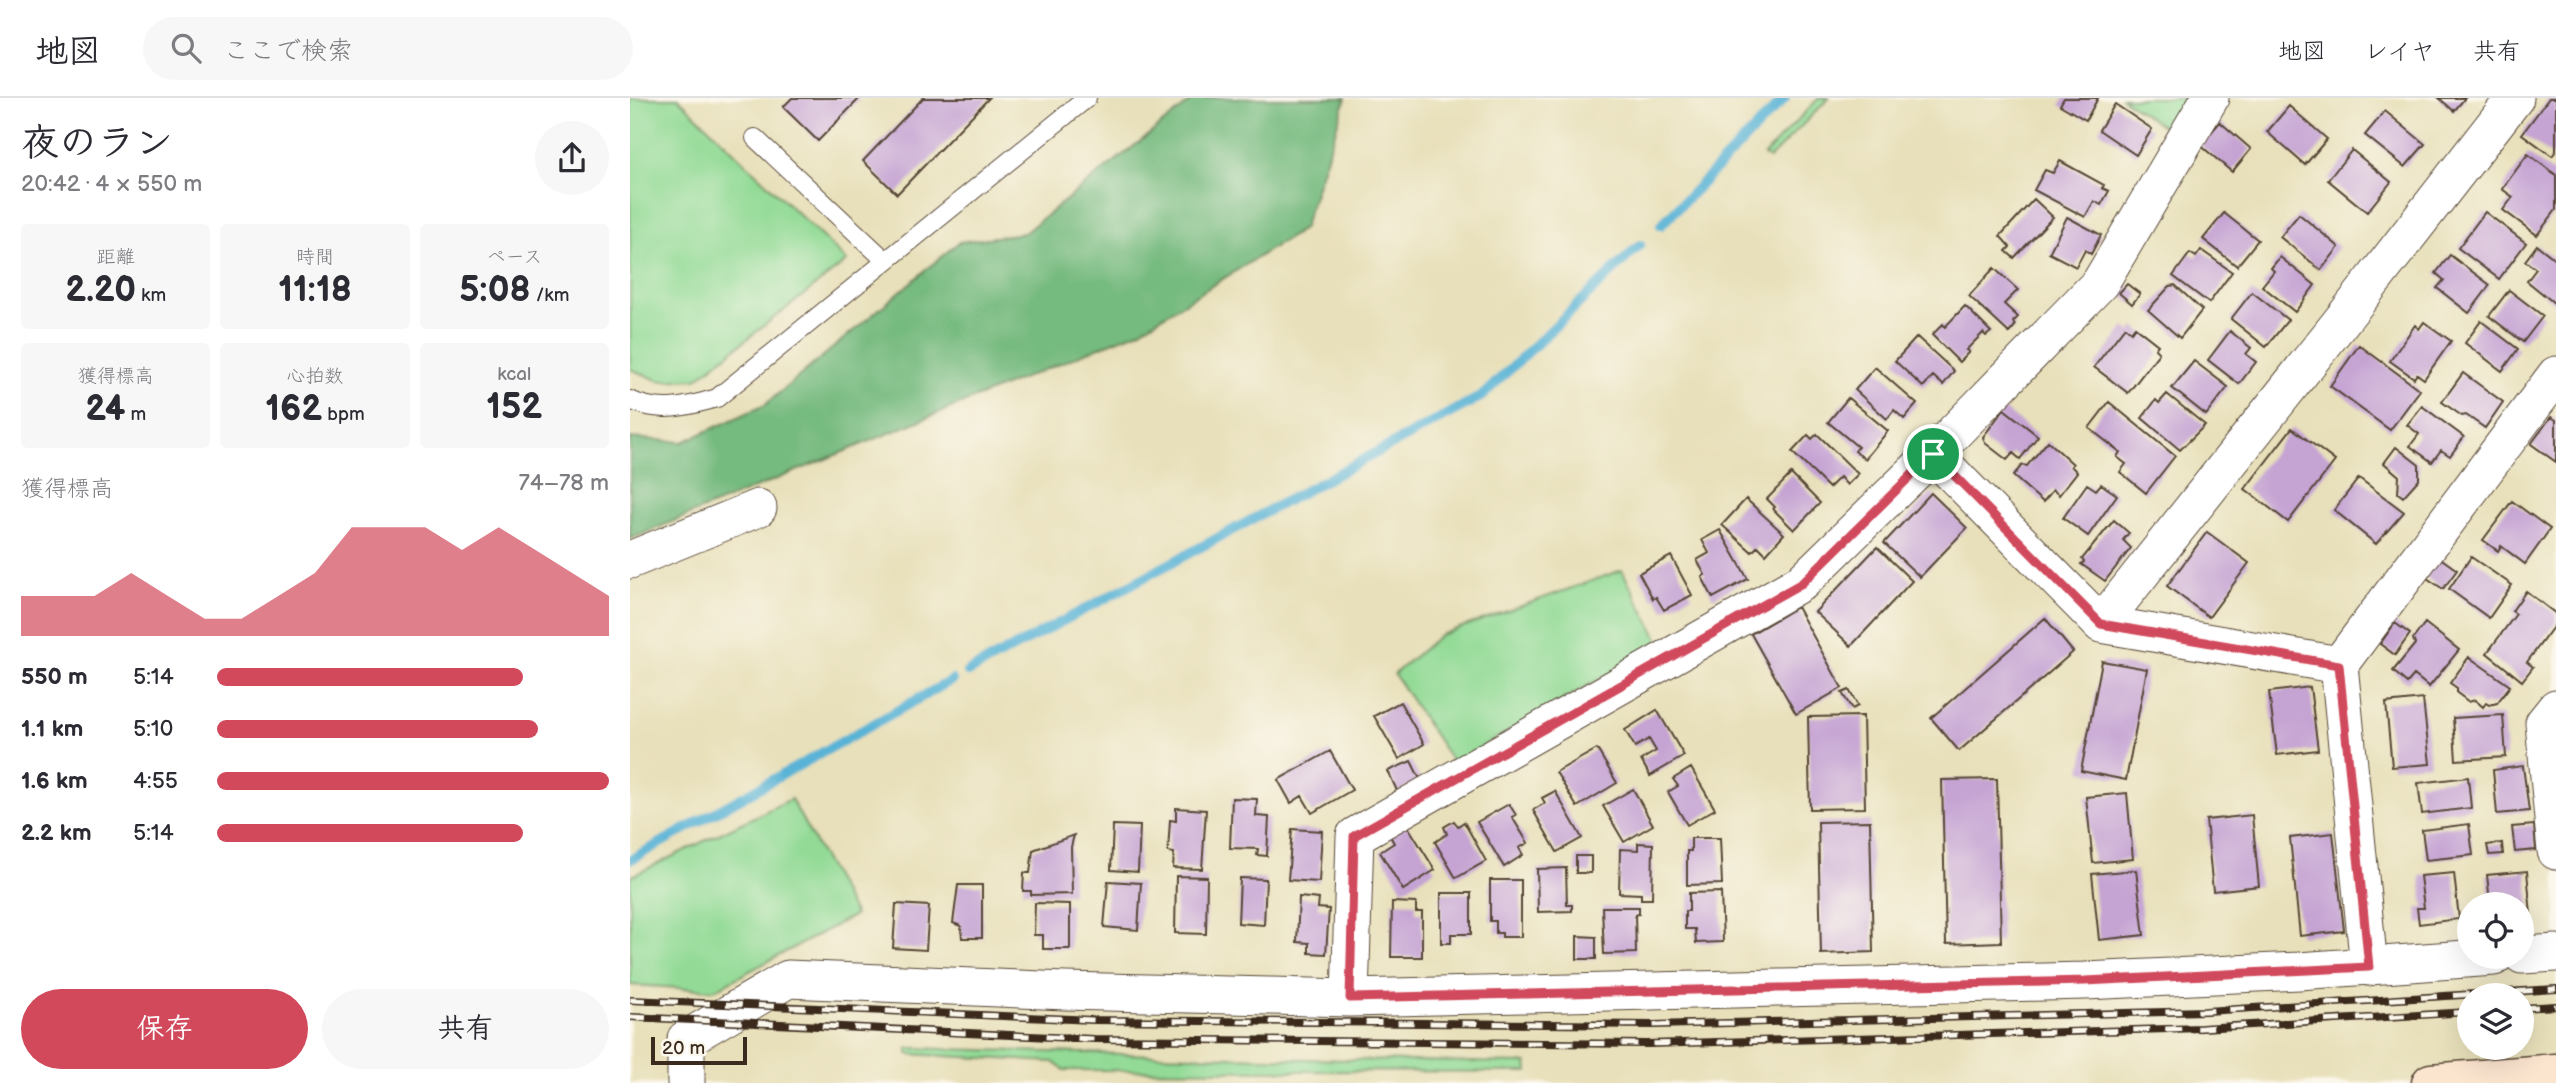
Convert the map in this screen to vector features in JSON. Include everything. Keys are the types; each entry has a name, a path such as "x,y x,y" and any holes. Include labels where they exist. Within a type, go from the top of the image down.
{"street":[{"path":"1350,998 1354,836 1802,583 2100,283 2210,98"},
{"path":"2101,624 2515,98"},
{"path":"2369,967 2339,665 2556,375"},
{"path":"1933,454 2101,624 2339,665"},
{"path":"630,560 758,508"},
{"path":"2556,708 2544,723 2556,851"},
{"path":"2534,954 2556,953"},
{"path":"686,1083 686,1039 788,979 1065,991 1350,998 2085,981 2457,960"},
{"path":"2431,1083 2556,1073"}],"lane":[{"path":"630,400 644,407 680,409 717,398 1087,98"},
{"path":"755,138 886,261"}],"green space":[{"path":"630,98 678,98 847,261 696,379 660,381 630,369"},
{"path":"1195,98 1346,98 1303,229 1139,331 630,539 630,438 683,442 765,405 959,242 1024,233"},
{"path":"1819,98 1829,98 1769,159 1764,155"},
{"path":"2122,98 2187,98 2168,130"},
{"path":"1622,570 1661,644 1453,763 1394,674 1440,635"},
{"path":"791,799 855,915 714,990 630,985 630,877"},
{"path":"908,1048 1527,1063 1528,1072 1064,1070 1053,1062 908,1054"}],"building":[{"path":"792,98 860,98 818,141 783,107"},
{"path":"923,98 989,98 897,194 863,161"},
{"path":"2064,98 2098,98 2086,120 2060,105"},
{"path":"2439,98 2465,98 2454,111"},
{"path":"2549,98 2556,98 2556,151 2552,156 2522,134"},
{"path":"2115,104 2152,129 2136,155 2099,130"},
{"path":"2289,106 2327,139 2305,165 2267,132"},
{"path":"2385,111 2425,144 2405,167 2365,135"},
{"path":"2220,122 2251,149 2232,172 2200,145"},
{"path":"2352,150 2391,182 2367,212 2328,180"},
{"path":"2528,154 2556,175 2556,210 2537,235 2503,210 2513,197 2502,189"},
{"path":"2060,161 2104,185 2102,188 2109,191 2101,205 2094,201 2085,217 2034,190 2045,170 2053,173"},
{"path":"2034,199 2053,217 2014,258 2006,251 2010,247 2000,236"},
{"path":"2485,212 2526,243 2499,279 2458,248"},
{"path":"2224,213 2258,240 2237,266 2203,239"},
{"path":"2299,214 2339,247 2321,270 2280,237"},
{"path":"2067,217 2101,235 2091,254 2085,250 2076,267 2049,253"},
{"path":"2537,245 2556,260 2554,303 2527,281 2536,269 2525,261"},
{"path":"2201,250 2232,272 2209,303 2173,276 2190,253 2196,257"},
{"path":"2450,255 2490,285 2469,313 2437,288 2444,280 2436,273"},
{"path":"2280,257 2315,285 2295,312 2262,286 2274,271 2271,268"},
{"path":"1994,268 2018,290 2004,304 2018,317 2009,333 1969,296"},
{"path":"2127,284 2140,294 2132,304 2119,293"},
{"path":"2175,285 2202,310 2180,338 2148,310 2170,286"},
{"path":"2509,290 2543,316 2523,342 2489,316"},
{"path":"2252,292 2288,320 2266,347 2231,319"},
{"path":"1965,306 1991,332 1986,336 1983,333 1966,350 1969,352 1959,362 1932,335 1943,324 1945,327"},
{"path":"2481,321 2518,349 2502,371 2465,343"},
{"path":"2424,322 2451,341 2424,379 2417,374 2414,378 2390,361 2415,325 2419,329"},
{"path":"2125,327 2131,332 2135,327 2158,345 2155,349 2159,353 2128,393 2094,367"},
{"path":"2230,331 2251,348 2246,354 2256,362 2239,384 2208,360"},
{"path":"1917,337 1954,371 1943,385 1933,376 1923,387 1895,361"},
{"path":"2359,345 2420,390 2390,430 2330,386"},
{"path":"2194,361 2228,387 2206,415 2172,388"},
{"path":"1875,367 1917,404 1904,419 1894,410 1887,419 1855,390"},
{"path":"2463,373 2503,402 2485,428 2442,402"},
{"path":"2167,394 2205,425 2180,450 2142,418 2156,400 2159,403"},
{"path":"1848,398 1888,431 1865,459 1855,451 1858,447 1828,422"},
{"path":"2109,402 2175,456 2146,493 2120,472 2126,464 2117,457 2120,452 2089,428"},
{"path":"2422,406 2464,437 2450,456 2441,450 2432,462 2410,446 2419,434 2407,425"},
{"path":"2004,409 2038,436 2020,459 2013,453 2007,460 1985,443 1983,437"},
{"path":"2551,417 2556,420 2556,462 2531,444"},
{"path":"2292,428 2335,461 2288,522 2245,489"},
{"path":"1817,434 1858,474 1847,485 1840,477 1829,488 1792,452 1808,435 1812,439"},
{"path":"2048,441 2073,464 2071,466 2077,472 2059,495 2053,490 2043,502 2013,476 2022,465 2027,466"},
{"path":"2396,447 2419,465 2419,479 2403,497 2398,493 2399,476 2384,463"},
{"path":"1791,474 1820,503 1794,530 1767,499"},
{"path":"2359,478 2404,512 2376,544 2334,510"},
{"path":"2087,484 2096,490 2101,484 2117,495 2088,536 2063,518"},
{"path":"1931,493 1967,528 1920,577 1884,543"},
{"path":"1746,499 1784,534 1766,554 1758,546 1752,552 1722,525"},
{"path":"2512,501 2550,529 2525,564 2501,546 2498,551 2483,540"},
{"path":"2114,520 2129,533 2123,540 2131,548 2105,581 2081,564 2084,562 2082,559"},
{"path":"1720,530 1748,579 1713,598 1697,560 1709,553 1702,540"},
{"path":"2207,532 2249,563 2209,617 2167,586"},
{"path":"1877,547 1912,581 1851,646 1815,612"},
{"path":"1671,556 1692,595 1664,610 1656,597 1653,599 1639,573"},
{"path":"2439,557 2457,570 2443,589 2424,576"},
{"path":"2471,557 2512,585 2489,618 2449,589"},
{"path":"2526,591 2556,614 2556,623 2527,662 2533,667 2522,681 2487,653 2516,614 2512,611"},
{"path":"1797,607 1842,688 1796,714 1751,634"},
{"path":"2045,618 2073,652 1959,751 1931,718"},
{"path":"2395,623 2410,634 2395,655 2380,644"},
{"path":"2425,623 2459,650 2429,687 2414,675 2407,683 2393,671 2415,644 2413,639"},
{"path":"2469,657 2510,686 2497,703 2486,703 2483,707 2475,700 2469,702 2457,693 2457,688 2450,683"},
{"path":"2102,661 2147,669 2126,780 2081,771"},
{"path":"2310,687 2318,750 2277,755 2269,692"},
{"path":"1849,690 1858,706 1852,709 1842,693"},
{"path":"2423,699 2430,764 2392,767 2386,703"},
{"path":"1400,702 1424,744 1399,759 1374,716"},
{"path":"1657,710 1684,756 1650,776 1641,760 1656,751 1649,739 1635,747 1625,730"},
{"path":"2503,715 2506,757 2456,760 2453,718"},
{"path":"1863,716 1865,808 1810,809 1808,717"},
{"path":"1597,749 1617,783 1577,807 1556,772"},
{"path":"1330,751 1352,790 1312,813 1302,796 1291,803 1278,780"},
{"path":"1411,761 1420,779 1398,793 1388,771"},
{"path":"2523,766 2529,811 2497,814 2493,770"},
{"path":"1691,768 1715,809 1687,825 1668,792 1678,786 1673,779"},
{"path":"2468,777 2471,808 2422,814 2418,783"},
{"path":"1997,779 2001,942 1946,944 1942,780"},
{"path":"1633,789 1653,825 1624,842 1603,806"},
{"path":"1555,791 1582,838 1557,852 1533,810 1545,803 1542,798"},
{"path":"2127,793 2133,859 2093,863 2086,797"},
{"path":"1232,798 1257,799 1256,816 1269,817 1267,856 1257,855 1258,849 1230,848"},
{"path":"1509,804 1516,815 1512,817 1528,843 1519,848 1523,855 1504,867 1477,822"},
{"path":"1176,808 1206,810 1202,869 1173,868 1174,853 1168,852 1170,820 1176,821"},
{"path":"2252,815 2259,886 2213,891 2206,820"},
{"path":"1454,821 1458,826 1464,822 1486,861 1456,878 1435,842 1447,834 1444,827"},
{"path":"1870,821 1873,952 1821,954 1818,822"},
{"path":"2469,824 2473,855 2426,860 2422,830"},
{"path":"1113,825 1140,826 1138,872 1111,870"},
{"path":"1407,825 1435,870 1403,890 1380,852 1394,843 1390,836"},
{"path":"2534,825 2536,850 2515,852 2512,827"},
{"path":"1292,829 1322,831 1319,882 1288,880"},
{"path":"2333,833 2344,931 2300,936 2290,838"},
{"path":"1074,835 1071,847 1072,894 1031,895 1031,891 1023,891 1024,873 1030,873 1033,850"},
{"path":"1691,838 1720,838 1722,884 1687,885 1687,851 1691,851"},
{"path":"1638,843 1653,844 1652,899 1641,899 1641,894 1619,893 1620,849 1638,850"},
{"path":"2502,843 2503,854 2489,855 2487,845"},
{"path":"1576,856 1591,856 1591,873 1576,873"},
{"path":"1566,868 1567,905 1572,905 1572,911 1538,912 1537,869"},
{"path":"2136,870 2144,935 2099,940 2092,874"},
{"path":"2527,871 2529,892 2489,892 2487,875"},
{"path":"2454,873 2457,919 2419,924 2417,908 2424,908 2420,876"},
{"path":"1176,876 1207,877 1206,934 1175,933"},
{"path":"1240,878 1266,879 1264,925 1238,923"},
{"path":"1490,880 1521,880 1521,937 1502,937 1502,933 1496,933 1496,921 1490,921"},
{"path":"1108,881 1141,883 1138,930 1104,927"},
{"path":"958,885 982,885 982,938 962,938 961,926 953,923"},
{"path":"1721,892 1723,942 1696,943 1695,929 1685,929 1689,893"},
{"path":"1441,893 1471,893 1471,934 1451,934 1451,943 1441,943"},
{"path":"1299,897 1319,899 1318,908 1329,909 1326,954 1309,953 1309,943 1297,942"},
{"path":"1392,902 1416,903 1416,912 1422,912 1422,957 1391,957"},
{"path":"1035,903 1070,904 1070,949 1043,949 1043,935 1034,935"},
{"path":"896,904 929,906 926,950 893,948"},
{"path":"1602,907 1639,907 1639,914 1635,915 1636,953 1604,954"},
{"path":"1577,936 1596,937 1596,959 1577,959"}],"waterway":[{"path":"1661,225 1785,98"},
{"path":"968,672 1482,396 1640,245"},
{"path":"630,860 952,680"}],"railway":[{"path":"630,1000 1094,1020 1653,1025 2206,1011 2556,989"},
{"path":"2534,1007 2556,1006"},
{"path":"630,1017 1094,1039 1648,1044 2202,1028 2457,1013"}],"route":[{"path":"1933,454 2101,624 2339,665 2369,967 2085,981 1350,998 1354,836 1802,583 1933,454"}]}
